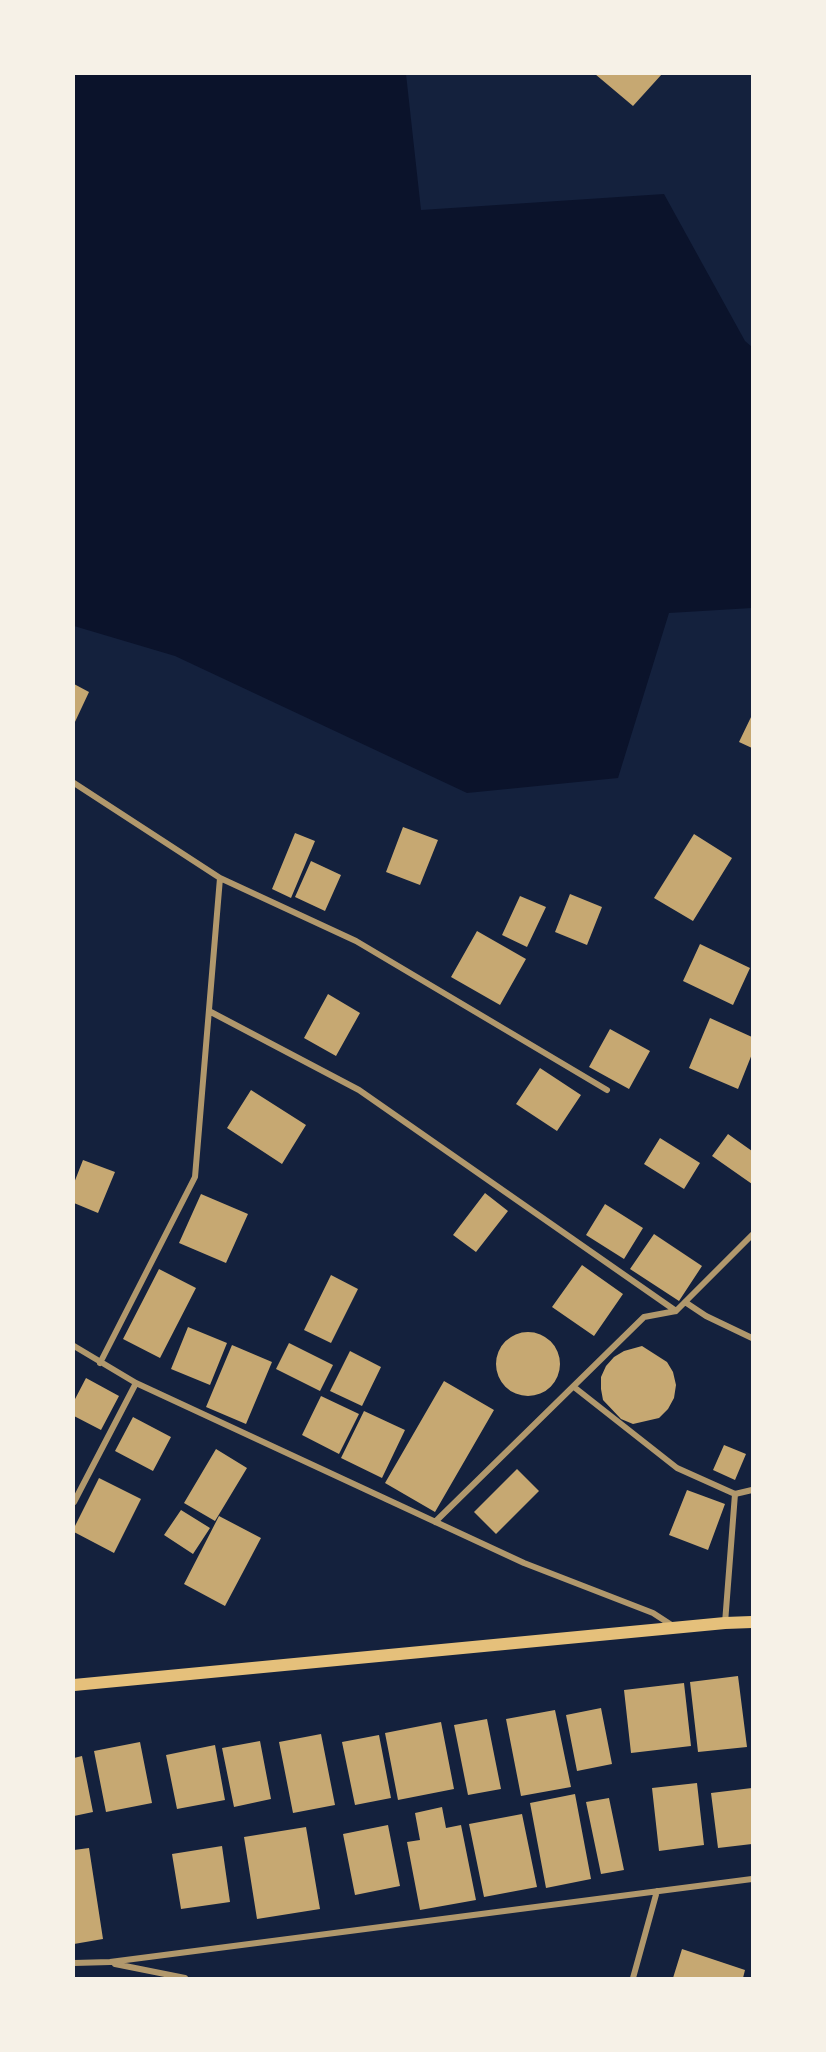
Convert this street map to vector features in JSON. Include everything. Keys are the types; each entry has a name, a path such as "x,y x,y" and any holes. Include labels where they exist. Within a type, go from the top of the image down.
{"main road":[{"path":"74,1685 753,1622"}],"street":[{"path":"74,783 220,878 356,941 607,1090"},
{"path":"100,1363 195,1178 220,878"},
{"path":"209,1011 359,1090 676,1311"},
{"path":"435,1522 644,1317 676,1311 753,1235"},
{"path":"685,1302 706,1316 753,1338"},
{"path":"74,1346 136,1383 525,1563 653,1613 675,1628"},
{"path":"74,1502 136,1383"},
{"path":"574,1387 677,1468 735,1494 753,1490"},
{"path":"725,1623 735,1494"},
{"path":"74,1963 110,1962 753,1879"},
{"path":"633,1978 657,1891"},
{"path":"110,1962 185,1978"}],"water":[{"path":"74,74 406,74 421,210 664,194 745,341 752,347 752,608 669,613 618,778 467,793 175,656 74,626"}],"building":[{"path":"595,74 662,74 633,106"},
{"path":"74,684 89,692 74,724"},
{"path":"752,715 752,748 739,742"},
{"path":"403,827 438,840 420,885 386,872"},
{"path":"295,833 315,841 291,898 272,889"},
{"path":"694,834 732,858 693,921 654,898"},
{"path":"311,861 341,875 325,911 295,897"},
{"path":"570,894 602,907 587,945 555,932"},
{"path":"520,896 546,907 527,947 502,935"},
{"path":"477,931 526,959 500,1005 451,977"},
{"path":"700,944 750,968 733,1005 683,981"},
{"path":"328,994 360,1013 336,1056 304,1038"},
{"path":"710,1018 752,1037 752,1054 738,1089 689,1068"},
{"path":"610,1029 650,1051 629,1089 589,1067"},
{"path":"540,1068 581,1095 557,1131 516,1104"},
{"path":"251,1090 306,1125 282,1164 227,1128"},
{"path":"728,1134 752,1151 752,1184 712,1156"},
{"path":"660,1138 700,1163 684,1189 644,1164"},
{"path":"83,1160 115,1172 98,1213 74,1203 74,1183"},
{"path":"485,1193 508,1211 476,1252 453,1235"},
{"path":"201,1194 248,1214 226,1263 179,1243"},
{"path":"605,1204 643,1228 624,1259 586,1235"},
{"path":"654,1234 702,1266 679,1301 630,1269"},
{"path":"582,1265 623,1294 594,1336 552,1307"},
{"path":"159,1269 196,1288 160,1358 123,1339"},
{"path":"331,1275 358,1289 331,1343 304,1330"},
{"path":"188,1327 227,1343 210,1385 171,1369"},
{"path":"528,1332 546,1338 554,1346 560,1364 554,1382 546,1390 528,1396 510,1390 502,1382 496,1364 502,1346 510,1338"},
{"path":"289,1343 333,1365 320,1391 276,1369"},
{"path":"232,1345 272,1362 246,1424 206,1407"},
{"path":"642,1346 667,1362 673,1372 676,1385 674,1398 659,1418 633,1424 621,1419 603,1400 601,1377 606,1366 614,1357 624,1351"},
{"path":"350,1351 381,1367 362,1406 330,1391"},
{"path":"86,1378 119,1396 101,1430 74,1416 74,1401"},
{"path":"444,1381 494,1410 435,1512 385,1483"},
{"path":"321,1396 359,1414 339,1454 302,1435"},
{"path":"364,1411 405,1430 382,1478 341,1458"},
{"path":"133,1417 171,1437 153,1471 115,1451"},
{"path":"724,1445 746,1454 735,1480 713,1470"},
{"path":"216,1449 247,1468 215,1521 184,1503"},
{"path":"517,1469 539,1491 496,1534 474,1512"},
{"path":"99,1478 141,1499 114,1553 74,1532"},
{"path":"687,1490 725,1504 708,1550 669,1535"},
{"path":"181,1510 210,1528 193,1554 164,1535"},
{"path":"219,1516 261,1538 225,1606 184,1584"},
{"path":"738,1676 747,1747 698,1752 690,1682"},
{"path":"684,1683 691,1746 631,1753 624,1690"},
{"path":"601,1708 612,1764 577,1771 566,1715"},
{"path":"555,1710 571,1787 521,1796 506,1719"},
{"path":"487,1719 501,1789 468,1795 454,1725"},
{"path":"441,1722 454,1789 398,1800 385,1733"},
{"path":"321,1734 335,1805 293,1813 279,1742"},
{"path":"379,1735 391,1798 355,1805 342,1742"},
{"path":"260,1741 271,1799 234,1807 222,1748"},
{"path":"140,1742 152,1803 106,1812 94,1751"},
{"path":"215,1745 225,1800 177,1809 166,1755"},
{"path":"82,1756 93,1812 74,1816 74,1758"},
{"path":"697,1783 704,1845 659,1851 652,1788"},
{"path":"752,1788 752,1844 718,1848 711,1793"},
{"path":"575,1794 591,1879 546,1888 530,1803"},
{"path":"609,1798 624,1870 601,1874 586,1802"},
{"path":"442,1807 446,1828 461,1825 476,1900 420,1910 407,1842 420,1840 415,1813"},
{"path":"522,1814 537,1887 484,1897 469,1824"},
{"path":"388,1825 400,1886 355,1895 343,1834"},
{"path":"306,1827 320,1909 257,1919 244,1837"},
{"path":"222,1846 230,1902 181,1909 172,1854"},
{"path":"89,1848 103,1939 74,1944 74,1850"},
{"path":"682,1949 745,1970 743,1978 673,1978"}]}
